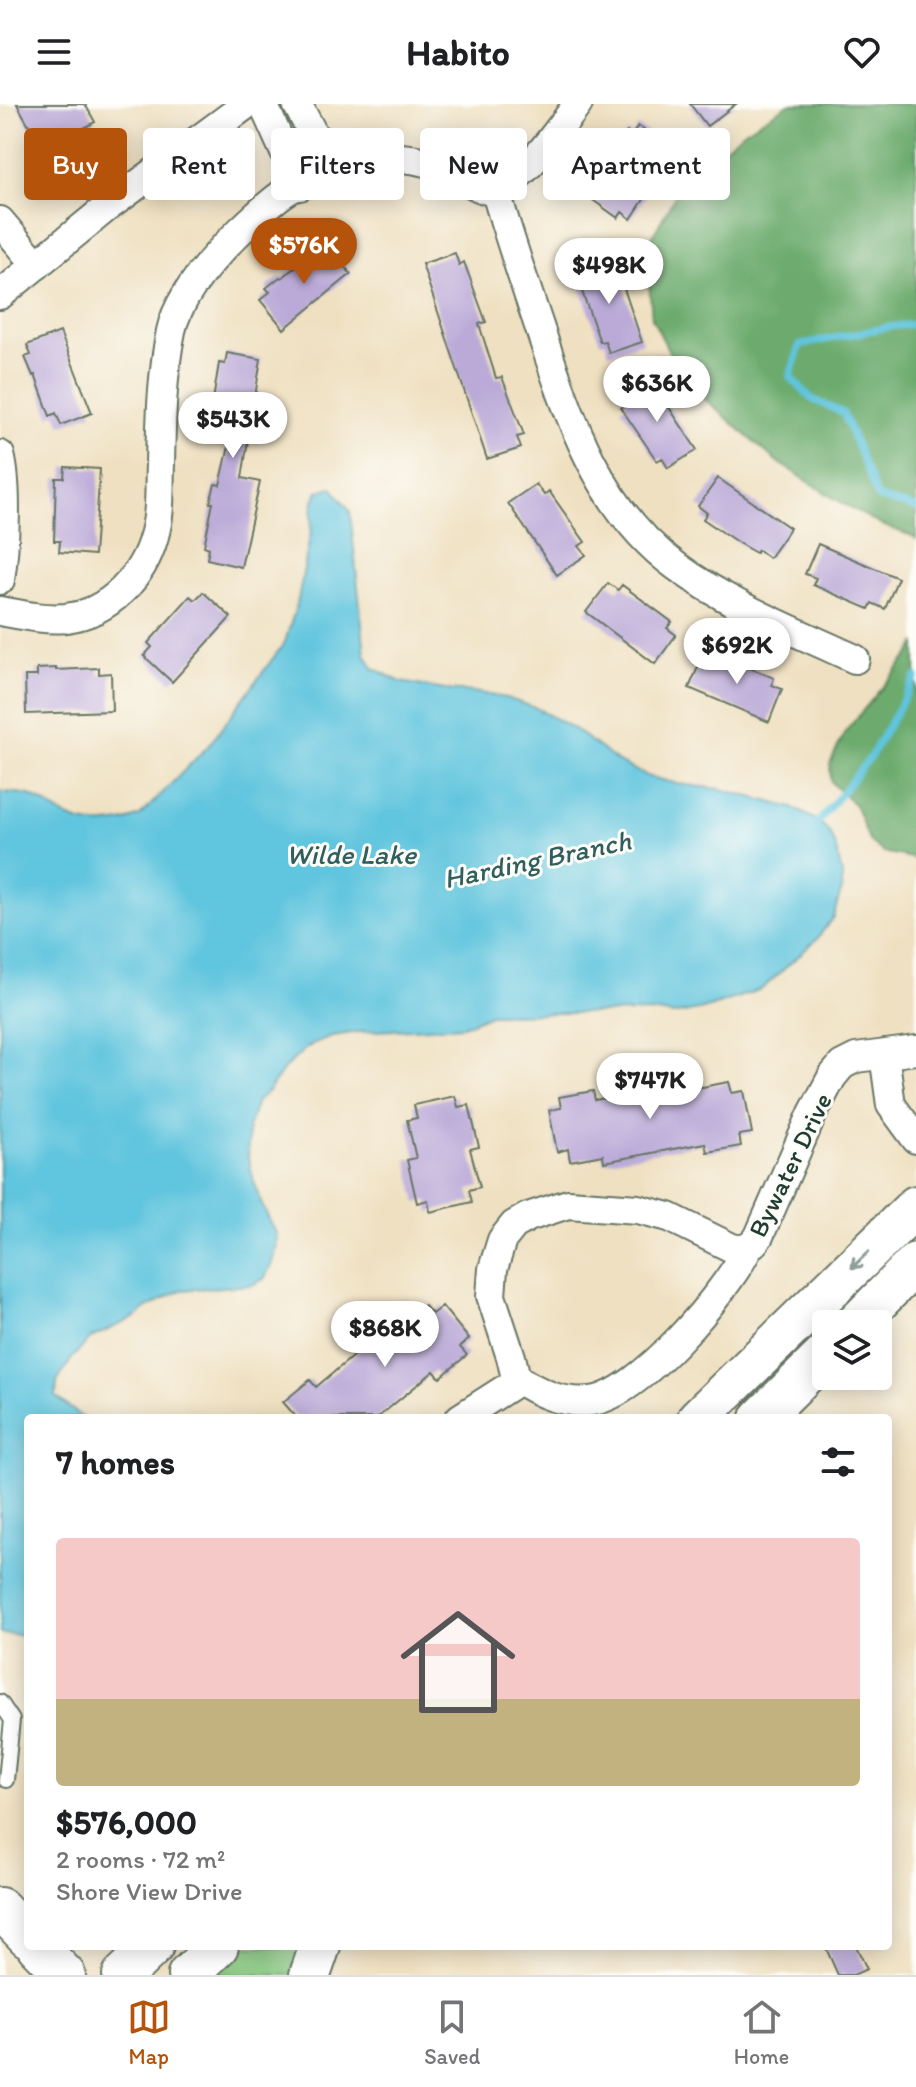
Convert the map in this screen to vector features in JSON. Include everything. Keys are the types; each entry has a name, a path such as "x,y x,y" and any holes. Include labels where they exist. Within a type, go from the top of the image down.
{"main road":[{"path":"702,1414 916,1206"},
{"path":"870,1310 916,1263"},
{"path":"765,1414 812,1368"},
{"path":"0,1890 24,1899"},
{"path":"0,1908 24,1933"},
{"path":"41,1950 65,1975"},
{"path":"123,1975 149,1950"},
{"path":"188,1975 214,1950"},
{"path":"310,1975 319,1950"}],"street":[{"path":"0,295 106,208 247,104"},
{"path":"263,104 274,128"},
{"path":"297,104 310,128"},
{"path":"527,167 542,152 578,104"},
{"path":"0,611 33,617 80,615 103,607 136,574 147,557 159,516 162,403 171,329 203,271 236,234 275,200"},
{"path":"499,200 563,400 590,462 624,513 646,540 675,565 716,593 855,659"},
{"path":"0,221 37,265"},
{"path":"0,455 4,498 0,580"},
{"name":"Bywater Drive","path":"516,1378 491,1296 493,1269 502,1240 514,1225 568,1204 627,1208 669,1217 732,1248 748,1248 759,1236 813,1113 842,1065 856,1058 916,1050"},
{"path":"884,1054 891,1105 916,1139"},
{"path":"466,1414 510,1386 516,1378 547,1396 571,1401 593,1401 614,1394 638,1377 711,1304 739,1267 748,1248"}],"lane":[{"path":"0,1702 12,1720 6,1780"}],"green space":[{"path":"789,104 916,104 916,539 879,524 775,460 684,381 652,318 646,248 673,200 730,200 730,143 744,131"},
{"path":"916,644 916,859 883,852 869,841 856,806 831,782 830,764 845,732"},
{"path":"230,1950 304,1950 296,1975 204,1975"}],"water":[{"name":"Wilde Lake","path":"332,487 350,511 365,654 373,668 401,682 506,698 536,708 574,729 620,763 647,776 678,784 721,789 793,808 819,821 829,832 842,874 842,889 833,917 817,939 762,989 703,1009 673,1015 658,1012 490,1014 463,1026 332,1036 306,1048 257,1101 248,1128 248,1158 255,1186 277,1235 276,1251 264,1279 252,1285 181,1290 148,1307 136,1317 91,1338 72,1358 57,1382 56,1397 78,1414 24,1414 24,1635 0,1634 0,791 32,796 65,816 93,824 112,824 140,816 209,745 285,642 298,600 313,504 318,491"}],"building":[{"path":"17,104 85,104 95,122 84,128 30,128"},
{"path":"690,104 736,104 707,126"},
{"path":"593,200 643,200 631,219 622,212 618,218"},
{"path":"328,247 351,274 284,329 260,300 270,292 266,288 314,251 318,255"},
{"path":"455,253 459,265 464,262 486,322 479,324 496,378 502,377 524,435 517,437 521,448 487,459 422,264"},
{"path":"614,259 642,342 609,353 605,341 600,342 579,283 584,281 581,270"},
{"path":"60,332 92,413 61,425 56,413 50,416 25,357 31,355 27,345"},
{"path":"227,353 261,359 242,478 260,482 241,567 207,559 209,548 204,546 213,503 210,503 215,484 220,485 230,442 211,439 213,426 209,425 219,363 225,364"},
{"path":"649,377 697,450 668,468 662,458 657,461 621,408 627,404 621,395"},
{"path":"65,467 100,469 94,555 59,552 60,541 54,541 56,478 64,478"},
{"path":"718,478 790,528 769,558 758,550 756,553 740,544 703,519 707,513 698,506"},
{"path":"536,484 544,495 549,491 585,542 579,546 586,555 557,575 508,503"},
{"path":"818,544 898,578 885,609 872,603 869,609 813,585 816,578 805,574"},
{"path":"608,583 618,590 622,585 672,622 667,628 676,635 655,664 586,612"},
{"path":"203,592 231,617 172,682 144,656 152,647 148,643 190,596 195,600"},
{"path":"704,653 716,658 717,654 774,678 772,685 782,689 769,722 689,688"},
{"path":"99,668 99,674 111,673 112,711 26,714 25,676 37,676 37,669"},
{"path":"695,1081 697,1088 729,1082 732,1093 744,1091 752,1133 739,1135 741,1146 707,1152 705,1143 604,1162 603,1155 570,1161 568,1149 557,1152 549,1110 561,1108 559,1097 593,1091 595,1100"},
{"path":"455,1096 458,1107 469,1105 479,1147 470,1149 480,1187 469,1190 472,1202 430,1212 428,1200 417,1203 407,1160 416,1158 407,1120 417,1118 414,1105"},
{"path":"424,1305 432,1314 442,1306 469,1339 460,1347 467,1355 440,1378 434,1371 382,1414 294,1414 283,1402 310,1380 316,1387 395,1321 400,1326"},
{"path":"827,1950 858,1950 867,1969 853,1975 838,1975"}],"waterway":[{"name":"Harding Branch","path":"916,324 800,345 790,377 812,399 843,413 878,498 916,508"},
{"name":"Harding Branch","path":"812,823 819,821 871,756 916,677"}]}
